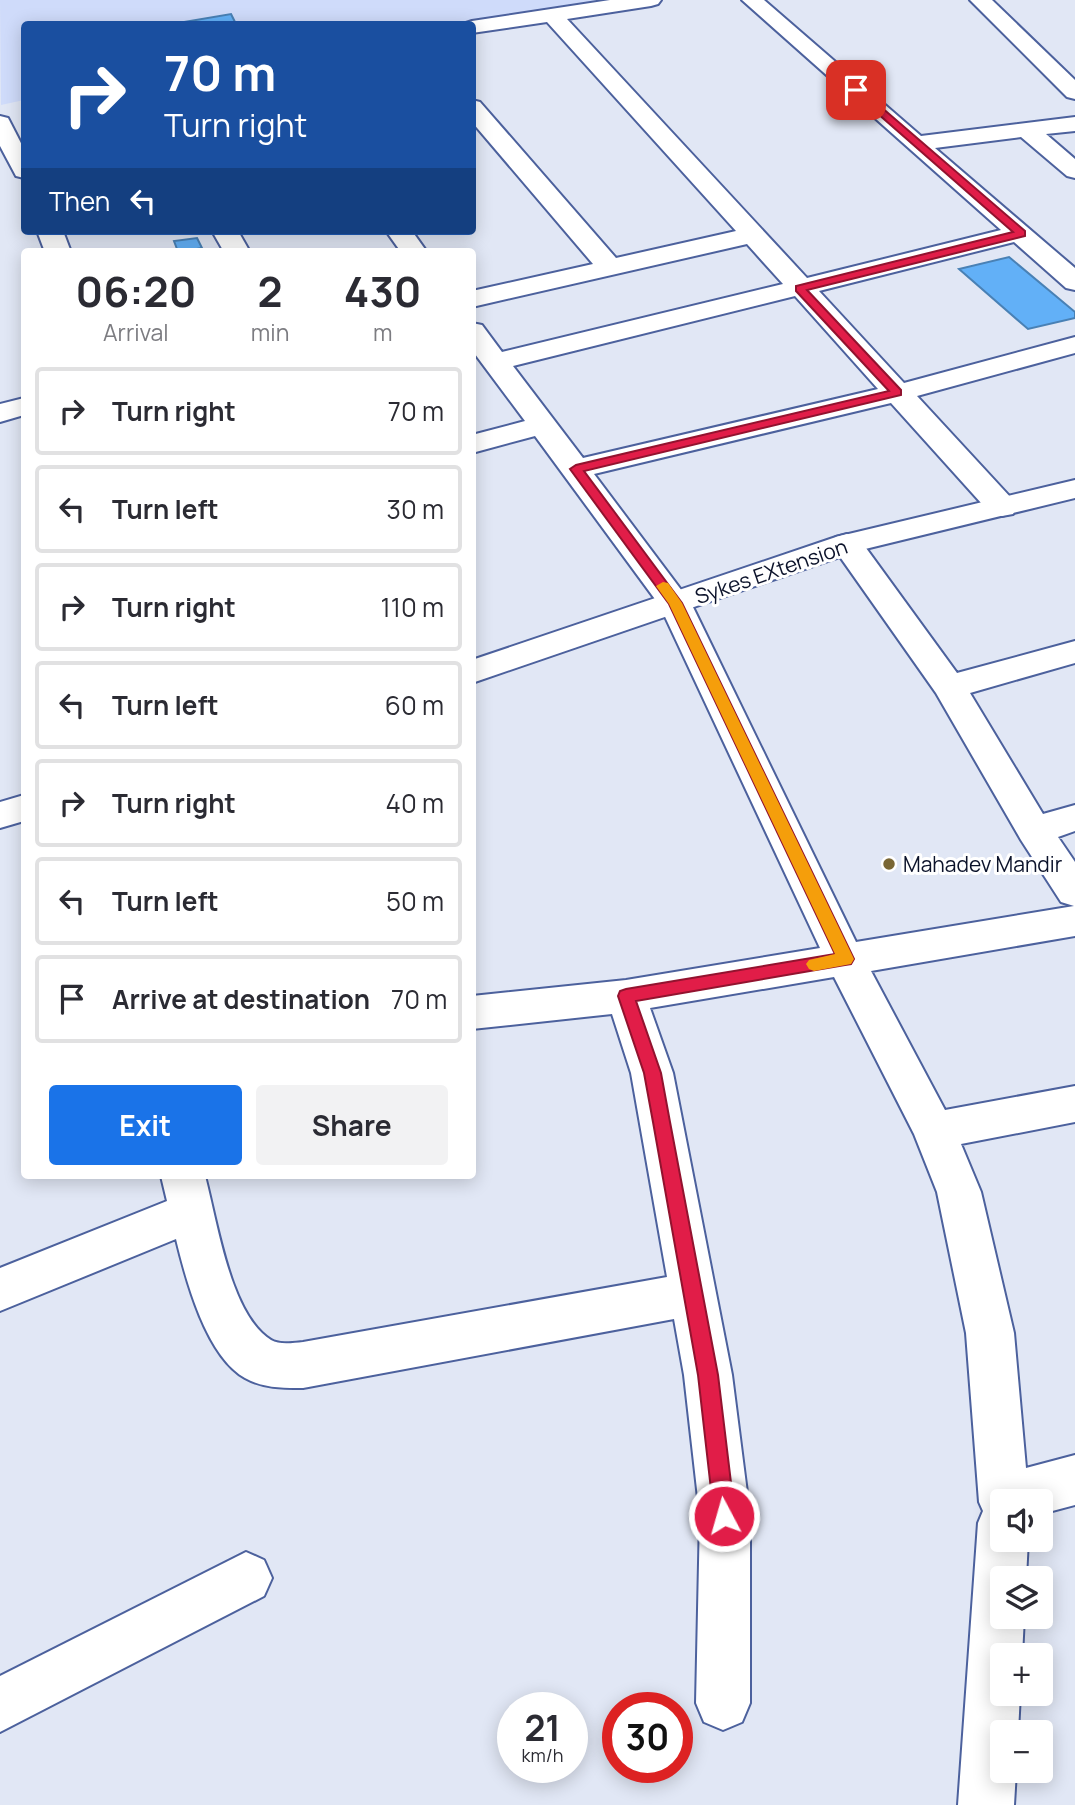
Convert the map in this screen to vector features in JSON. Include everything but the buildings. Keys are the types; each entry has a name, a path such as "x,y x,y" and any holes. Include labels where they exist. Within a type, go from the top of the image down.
{"street":[{"path":"476,26 651,0"},
{"path":"752,0 1075,282"},
{"path":"980,0 1075,92"},
{"path":"552,15 1002,507"},
{"path":"476,112 610,267"},
{"path":"4,116 21,164"},
{"path":"918,143 1075,124"},
{"path":"1026,130 1075,172"},
{"path":"496,362 1021,233"},
{"path":"476,298 752,235"},
{"path":"476,336 675,603 845,959 934,1131 959,1192 990,1333 1002,1489"},
{"path":"576,469 897,393 1075,345"},
{"path":"0,413 21,408"},
{"path":"476,443 544,425"},
{"name":"Sykes EXtension","path":"476,666 675,603 847,544 1075,489"},
{"path":"847,544 949,687 1034,830 1075,892"},
{"path":"949,687 1075,652"},
{"path":"0,815 21,809"},
{"path":"1034,830 1075,818"},
{"path":"476,1013 626,996 1075,921"},
{"path":"626,996 652,1073 708,1375 724,1516 723,1703"},
{"path":"934,1131 1075,1104"},
{"path":"0,1290 188,1194 222,1315 241,1345 262,1363 303,1365 694,1294"},
{"path":"1052,1489 1075,1480"},
{"path":"986,1805 1001,1552"},
{"path":"0,1705 246,1578"}],"shaded area":[{"path":"0,0 618,0 476,21 21,21 21,101 1,105"}],"slow traffic":[{"path":"663,586 675,603 845,959 814,964"}],"place":[{"name":"Mahadev Mandir","path":"889,864"}],"route":[{"path":"724,1516 708,1375 662,1122 652,1073 626,996 845,959 675,603 576,469 897,393 800,288 1021,233 856,90"}]}
